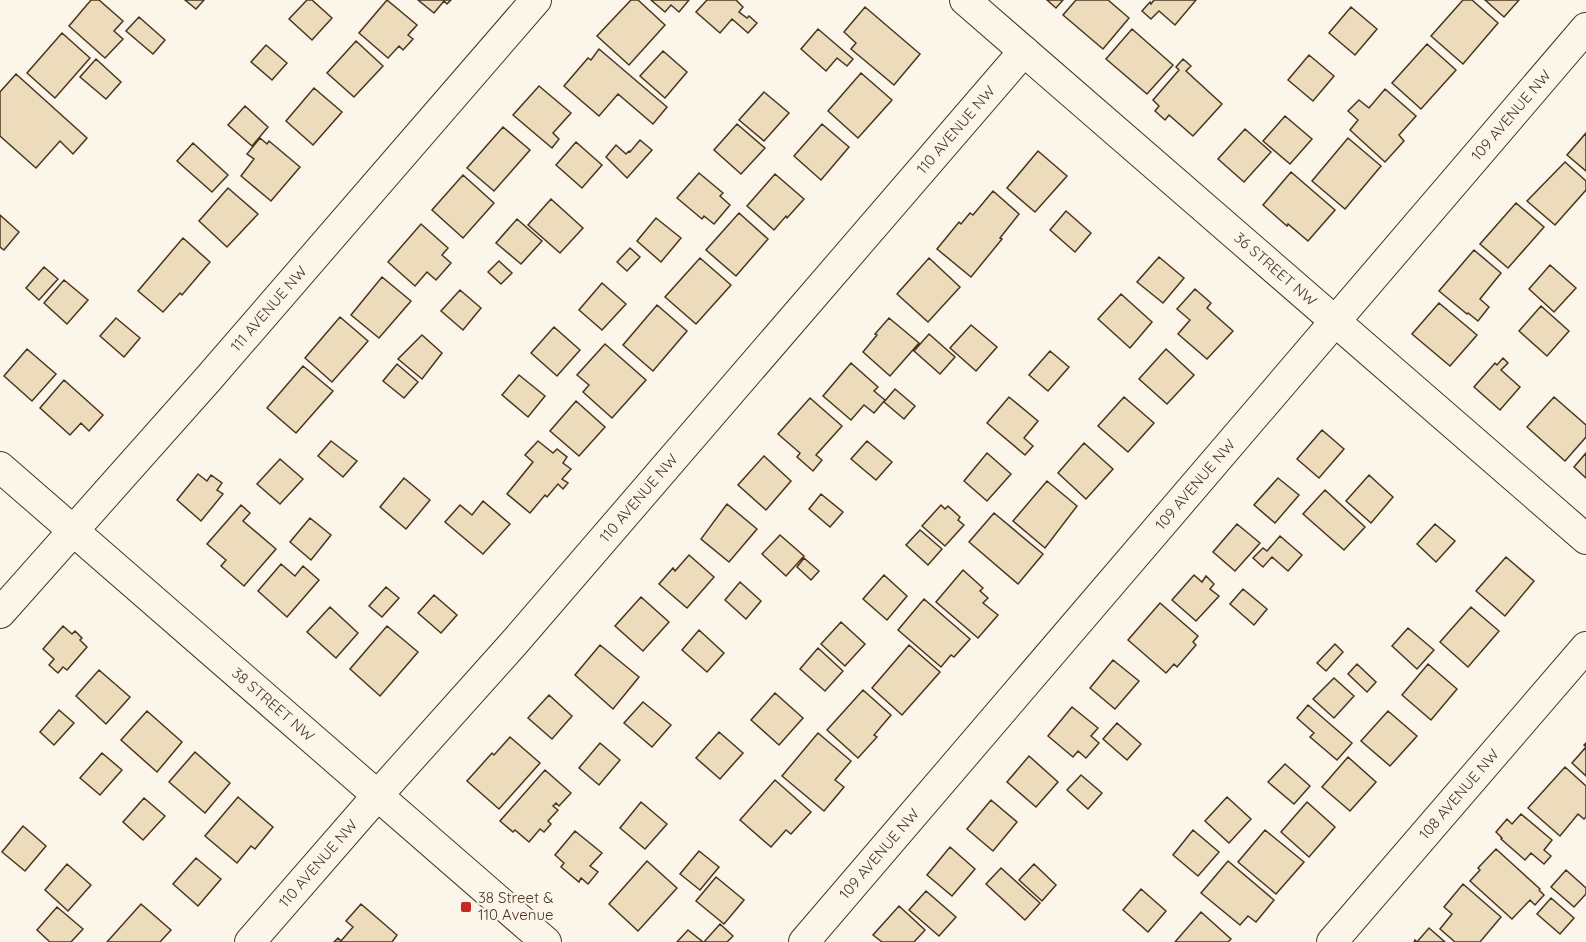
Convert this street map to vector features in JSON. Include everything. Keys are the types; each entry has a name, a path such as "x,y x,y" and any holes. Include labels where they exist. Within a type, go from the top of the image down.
{"street":[{"name":"111 AVENUE NW","path":"0,613 209,378 536,0"},
{"name":"36 STREET NW","path":"965,0 1586,539"},
{"name":"109 AVENUE NW","path":"804,942 1586,28"},
{"name":"110 AVENUE NW","path":"249,942 514,643 1024,51"},
{"name":"38 STREET NW","path":"0,467 546,942"},
{"name":"108 AVENUE NW","path":"1332,942 1586,647"}],"building":[{"path":"91,0 99,0 123,21 114,31 123,39 105,58 69,26"},
{"path":"185,0 204,0 196,9"},
{"path":"307,0 312,0 332,18 312,40 289,19"},
{"path":"387,0 417,25 408,35 413,39 403,50 399,46 388,58 359,33"},
{"path":"418,0 451,0 447,4 444,1 434,13"},
{"path":"631,0 638,0 665,25 629,65 597,36"},
{"path":"651,0 689,0 679,12 671,5 665,12"},
{"path":"707,0 736,0 743,7 739,12 747,18 749,16 757,23 748,33 732,19 720,33 696,12"},
{"path":"1047,0 1063,0 1056,8"},
{"path":"1076,0 1108,0 1129,18 1103,49 1063,15"},
{"path":"1154,0 1196,0 1175,25 1159,11 1151,19 1142,11"},
{"path":"1463,0 1472,0 1498,23 1463,64 1431,36"},
{"path":"1485,0 1519,0 1504,17"},
{"path":"865,7 920,54 894,85 851,49 856,43 844,32"},
{"path":"1351,7 1377,29 1355,55 1329,33"},
{"path":"139,17 165,40 153,54 126,31"},
{"path":"818,29 853,59 847,66 837,58 826,71 801,49"},
{"path":"1132,29 1173,65 1147,94 1106,59"},
{"path":"62,33 90,58 55,98 27,73"},
{"path":"356,41 383,66 354,97 327,73"},
{"path":"1427,44 1456,70 1421,109 1392,83"},
{"path":"266,45 287,63 272,80 251,62"},
{"path":"599,49 667,107 653,124 618,94 599,116 564,86 588,58 591,60"},
{"path":"663,51 687,72 665,98 640,76"},
{"path":"1309,55 1334,76 1313,101 1288,80"},
{"path":"96,59 121,82 106,99 80,77"},
{"path":"1183,59 1191,66 1186,71 1222,104 1193,136 1169,115 1165,120 1155,111 1159,106 1153,100 1179,70 1176,67"},
{"path":"861,73 892,100 858,138 828,111"},
{"path":"16,74 87,138 73,154 60,141 36,168 0,136 0,92"},
{"path":"539,86 571,113 553,133 559,139 552,148 513,115"},
{"path":"314,88 342,112 313,145 286,121"},
{"path":"1385,89 1416,116 1399,135 1404,141 1385,162 1350,130 1358,120 1348,111 1359,100 1369,108"},
{"path":"764,92 789,113 764,141 739,120"},
{"path":"245,106 268,127 252,146 228,125"},
{"path":"1285,116 1312,139 1290,164 1263,141"},
{"path":"737,124 765,148 741,174 714,150"},
{"path":"822,124 849,147 821,180 794,156"},
{"path":"503,127 530,150 494,191 467,168"},
{"path":"1245,129 1271,152 1244,182 1218,159"},
{"path":"1586,133 1586,171 1567,155"},
{"path":"260,138 267,144 269,141 300,167 271,201 241,176 254,159 247,154"},
{"path":"1348,138 1381,166 1345,209 1312,181"},
{"path":"640,140 652,150 627,178 606,157 616,145 626,154 630,152"},
{"path":"576,142 602,165 582,188 556,165"},
{"path":"193,143 228,175 212,192 177,161"},
{"path":"1038,151 1067,176 1035,212 1007,188"},
{"path":"1565,162 1586,181 1586,190 1555,225 1527,201"},
{"path":"1291,172 1335,210 1308,241 1263,205"},
{"path":"699,173 723,193 720,196 730,205 714,224 704,216 702,219 677,198"},
{"path":"775,174 804,199 774,230 747,206"},
{"path":"463,175 494,203 463,238 432,210"},
{"path":"228,188 258,214 227,247 199,221"},
{"path":"993,191 1019,214 971,277 937,249 959,222 961,224 970,213 973,215"},
{"path":"551,199 583,228 560,253 528,225"},
{"path":"1516,203 1544,227 1508,268 1480,244"},
{"path":"1066,211 1091,233 1075,252 1050,230"},
{"path":"739,213 768,239 736,276 706,250"},
{"path":"0,215 19,232 4,250 0,247"},
{"path":"656,218 681,238 661,262 637,241"},
{"path":"517,219 542,241 521,264 496,243"},
{"path":"421,224 448,248 442,255 451,263 436,280 427,272 415,286 388,262"},
{"path":"183,238 210,262 182,295 180,293 163,312 138,291"},
{"path":"630,248 640,257 627,271 617,262"},
{"path":"1474,250 1501,273 1480,299 1489,307 1478,321 1439,291"},
{"path":"1159,257 1184,278 1163,303 1137,282"},
{"path":"700,258 731,285 696,324 665,297"},
{"path":"929,258 960,287 928,322 897,294"},
{"path":"499,261 512,273 501,284 488,272"},
{"path":"1550,265 1576,288 1554,312 1529,289"},
{"path":"44,267 58,279 39,300 26,288"},
{"path":"382,277 411,301 379,338 351,315"},
{"path":"64,280 88,300 67,324 44,303"},
{"path":"602,283 626,304 602,330 579,310"},
{"path":"1195,289 1211,303 1207,308 1233,331 1207,359 1178,334 1190,320 1177,309"},
{"path":"460,290 481,308 463,330 441,311"},
{"path":"1121,294 1152,322 1130,348 1098,319"},
{"path":"1439,303 1477,335 1450,366 1412,334"},
{"path":"657,305 687,331 653,371 623,345"},
{"path":"1541,306 1569,331 1547,356 1519,331"},
{"path":"340,317 368,341 332,382 305,358"},
{"path":"116,318 140,338 124,357 100,336"},
{"path":"889,318 919,343 890,376 863,352"},
{"path":"971,325 997,347 976,371 950,348"},
{"path":"554,327 580,350 557,376 531,353"},
{"path":"929,334 955,357 940,374 914,351"},
{"path":"422,335 442,353 422,379 398,359"},
{"path":"605,344 646,380 612,418 583,392 589,385 577,375"},
{"path":"27,349 56,374 32,401 4,376"},
{"path":"1166,349 1194,375 1167,404 1139,379"},
{"path":"1050,351 1069,367 1048,391 1029,375"},
{"path":"1503,358 1508,363 1501,370 1520,387 1500,410 1474,387 1495,363 1497,365"},
{"path":"851,363 878,387 874,391 885,400 874,413 864,405 851,420 823,396"},
{"path":"397,364 418,382 404,398 383,381"},
{"path":"303,366 333,391 296,433 267,408"},
{"path":"519,375 545,396 528,417 502,395"},
{"path":"64,380 103,415 89,431 81,423 70,435 40,408"},
{"path":"895,389 915,406 904,419 884,402"},
{"path":"1009,397 1038,421 1024,438 1033,446 1025,455 987,423"},
{"path":"1124,397 1154,423 1128,452 1098,426"},
{"path":"1554,397 1586,425 1586,437 1565,461 1527,427"},
{"path":"810,398 842,426 816,455 822,460 813,471 797,457 800,453 778,434"},
{"path":"576,401 605,427 579,456 550,431"},
{"path":"1322,430 1344,449 1319,478 1297,459"},
{"path":"331,441 357,461 343,477 318,456"},
{"path":"538,441 553,453 557,449 567,457 563,463 571,469 562,479 568,483 563,489 558,484 530,513 507,494 533,462 525,455"},
{"path":"867,441 892,462 876,480 851,459"},
{"path":"1084,443 1113,469 1086,499 1058,473"},
{"path":"987,453 1011,474 987,501 964,481"},
{"path":"1586,453 1586,478 1574,467"},
{"path":"764,456 791,481 766,510 738,485"},
{"path":"280,459 303,479 280,504 257,484"},
{"path":"198,474 207,481 211,475 222,483 217,490 223,494 201,521 177,500"},
{"path":"1369,475 1393,497 1371,523 1346,501"},
{"path":"404,478 430,500 406,529 380,507"},
{"path":"1278,478 1299,495 1275,523 1254,505"},
{"path":"1047,481 1077,506 1045,548 1013,521"},
{"path":"1325,490 1365,527 1344,550 1303,514"},
{"path":"821,494 843,512 830,527 809,509"},
{"path":"483,501 510,524 483,554 445,522 460,505 472,515"},
{"path":"727,504 757,529 729,562 701,539"},
{"path":"241,505 250,513 243,521 276,549 244,586 221,566 226,560 207,544"},
{"path":"941,505 945,509 948,506 960,517 958,520 964,525 945,546 922,526"},
{"path":"994,513 1043,554 1018,584 969,542"},
{"path":"310,518 331,535 311,560 290,542"},
{"path":"1237,524 1260,543 1235,571 1213,552"},
{"path":"1435,524 1455,541 1436,562 1417,544"},
{"path":"920,530 942,549 928,565 906,545"},
{"path":"780,535 804,556 786,576 762,554"},
{"path":"1280,536 1302,555 1288,571 1272,557 1263,567 1253,558 1263,548 1267,551"},
{"path":"689,555 714,577 687,608 659,584"},
{"path":"1506,557 1534,581 1505,616 1476,591"},
{"path":"804,558 819,571 811,580 797,567"},
{"path":"281,564 295,576 303,566 319,580 287,617 258,591"},
{"path":"963,570 983,588 980,591 988,598 983,603 998,615 978,638 936,602"},
{"path":"884,575 907,596 887,620 863,599"},
{"path":"1194,575 1202,582 1206,576 1214,584 1210,589 1219,596 1196,621 1172,600"},
{"path":"740,582 761,601 746,619 725,600"},
{"path":"386,587 399,598 382,617 369,606"},
{"path":"1243,589 1267,609 1254,625 1230,604"},
{"path":"434,595 457,615 441,633 418,613"},
{"path":"641,597 669,622 643,651 615,626"},
{"path":"924,599 970,639 954,657 951,655 941,667 898,630"},
{"path":"1160,603 1198,636 1193,642 1196,645 1177,667 1174,664 1166,673 1128,640"},
{"path":"330,607 358,633 336,658 307,632"},
{"path":"1471,607 1499,631 1468,667 1440,642"},
{"path":"841,622 865,644 845,666 821,644"},
{"path":"63,626 72,634 75,631 87,647 67,670 63,667 58,673 49,665 54,659 43,649"},
{"path":"387,626 418,652 380,696 350,669"},
{"path":"1408,628 1434,650 1417,669 1392,646"},
{"path":"699,630 724,653 707,672 682,650"},
{"path":"1335,644 1343,652 1326,671 1317,663"},
{"path":"600,645 639,677 613,709 575,675"},
{"path":"909,645 940,672 902,715 872,688"},
{"path":"818,648 843,671 825,691 800,669"},
{"path":"1113,660 1139,681 1115,709 1090,688"},
{"path":"1357,664 1376,682 1367,692 1348,674"},
{"path":"1428,664 1457,689 1431,720 1402,695"},
{"path":"99,670 130,697 106,724 76,696"},
{"path":"1334,678 1354,696 1334,718 1313,699"},
{"path":"863,690 891,715 874,735 877,737 858,758 827,730"},
{"path":"775,693 803,718 779,745 751,720"},
{"path":"549,695 572,716 552,739 528,718"},
{"path":"643,702 671,725 652,747 624,723"},
{"path":"1308,705 1352,743 1337,760 1310,737 1314,733 1297,718"},
{"path":"1072,707 1098,728 1091,736 1099,743 1086,758 1078,751 1073,757 1048,736"},
{"path":"59,710 74,723 54,745 40,732"},
{"path":"147,711 182,742 157,772 121,740"},
{"path":"1388,711 1417,736 1390,766 1361,741"},
{"path":"1117,723 1141,744 1127,760 1103,739"},
{"path":"719,732 743,753 720,779 696,758"},
{"path":"818,733 851,761 835,780 844,787 824,811 782,776"},
{"path":"510,737 540,763 499,809 467,781"},
{"path":"600,743 620,760 599,785 579,768"},
{"path":"1586,747 1586,776 1572,763"},
{"path":"195,752 230,783 205,813 169,782"},
{"path":"102,753 122,770 100,795 80,778"},
{"path":"1029,756 1058,782 1036,807 1007,782"},
{"path":"1348,757 1376,782 1350,811 1322,787"},
{"path":"1285,764 1310,786 1294,804 1268,782"},
{"path":"1565,767 1586,786 1586,817 1584,819 1578,814 1560,836 1528,808"},
{"path":"545,770 571,793 559,806 556,803 553,806 558,810 548,821 551,824 544,832 540,829 529,842 500,821"},
{"path":"1081,775 1102,793 1088,809 1067,790"},
{"path":"775,780 811,812 791,834 786,830 771,847 740,820"},
{"path":"238,797 273,827 255,849 251,846 237,863 205,836"},
{"path":"1227,797 1251,819 1229,843 1205,821"},
{"path":"144,798 165,816 143,840 123,822"},
{"path":"991,800 1017,822 993,851 967,829"},
{"path":"641,802 667,824 645,849 620,828"},
{"path":"1307,802 1335,827 1309,857 1281,832"},
{"path":"1521,814 1552,840 1544,850 1551,856 1544,864 1531,853 1525,860 1496,832 1507,819 1512,824"},
{"path":"23,826 46,846 25,871 2,852"},
{"path":"1193,830 1219,852 1198,876 1173,855"},
{"path":"1265,830 1304,862 1276,894 1238,862"},
{"path":"575,831 602,853 590,866 598,872 588,884 581,878 579,882 561,867 564,863 555,855"},
{"path":"950,847 975,869 952,896 927,875"},
{"path":"1496,849 1544,895 1535,905 1530,900 1512,919 1470,881 1480,870 1478,868"},
{"path":"699,851 719,867 700,890 680,874"},
{"path":"196,858 221,879 198,906 173,884"},
{"path":"647,861 677,888 638,931 609,904"},
{"path":"1228,861 1274,900 1256,922 1248,916 1240,925 1201,893"},
{"path":"67,864 91,885 68,911 45,890"},
{"path":"1034,864 1056,885 1042,901 1019,880"},
{"path":"1001,868 1040,903 1025,920 986,884"},
{"path":"1566,870 1586,888 1586,894 1574,907 1551,887"},
{"path":"716,877 744,900 724,924 696,901"},
{"path":"1463,884 1501,917 1480,942 1455,942 1440,929 1452,914 1444,907"},
{"path":"1141,889 1166,911 1148,932 1123,910"},
{"path":"926,891 956,917 939,936 909,910"},
{"path":"1551,898 1574,918 1560,934 1537,914"},
{"path":"141,904 171,930 160,942 107,942"},
{"path":"361,904 397,935 392,942 334,942 338,938 341,941 353,927 346,921"},
{"path":"899,906 925,930 914,942 882,942 873,935"},
{"path":"57,907 83,929 71,942 50,942 37,930"},
{"path":"1201,912 1231,939 1228,942 1175,942"},
{"path":"720,924 733,936 727,942 704,942"},
{"path":"1429,928 1445,942 1417,942"},
{"path":"688,930 703,942 677,942"}],"place":[{"name":"38 Street & 110 Avenue","path":"466,907"}]}
